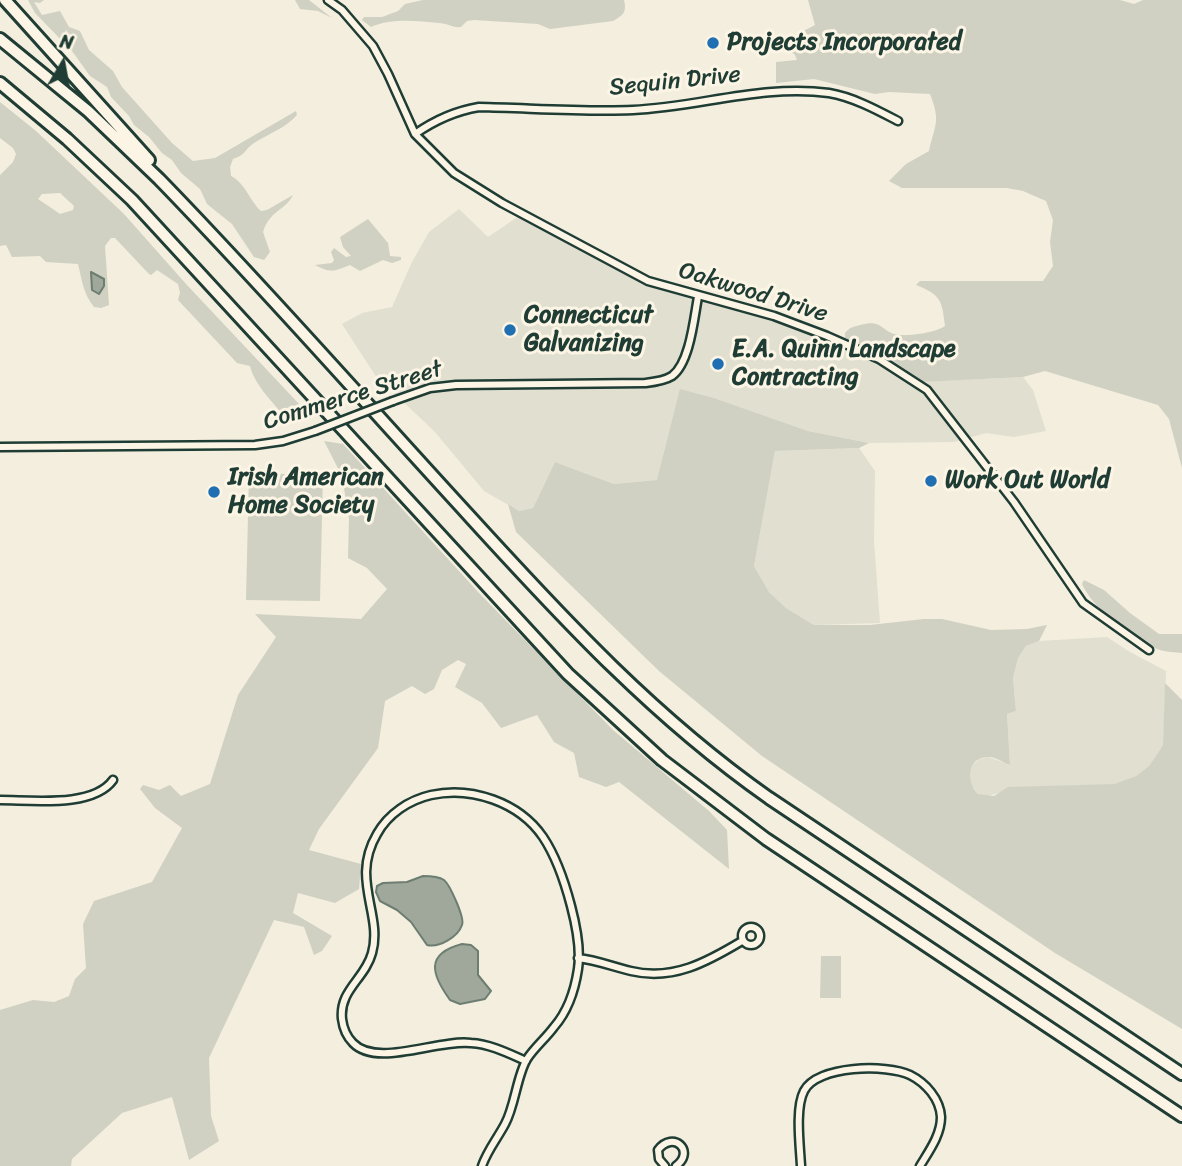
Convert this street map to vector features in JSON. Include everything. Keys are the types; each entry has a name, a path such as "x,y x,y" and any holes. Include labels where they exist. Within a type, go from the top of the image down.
{"highway":[{"path":"5,0 130,137 171,191"},
{"path":"0,39 89,111 171,191 564,620 649,703 762,794 1182,1073"},
{"path":"0,83 67,139 140,208 547,652 636,738 766,839 1182,1116"}],"street":[{"name":"Oakwood Drive","path":"328,0 342,10 373,46 415,134 454,173 502,203 648,281 774,316 827,336 879,359 927,390 1014,502 1083,603 1149,650"},
{"name":"Sequin Drive","path":"415,134 459,110 479,107 634,110 753,93 794,91 831,93 870,106 898,121"},
{"name":"Commerce Street","path":"0,447 258,445 284,441 420,391 449,385 645,383 667,379 676,373 684,361 698,297"},
{"path":"0,800 92,796 104,791 113,780"},
{"path":"482,1166 486,1153 505,1124 526,1060 557,1024 573,994 578,958 576,925 564,879 543,837 513,808 482,796 449,791 420,797 394,812 377,834 367,856 365,878 374,934 372,953 362,974 347,991 341,1009 343,1027 353,1043 373,1054 394,1054 442,1043 470,1042 497,1048 526,1060"},
{"path":"578,958 601,961 629,971 653,975 682,971 712,959 742,941"},
{"path":"801,1166 800,1102 805,1088 818,1077 833,1072 878,1068 909,1074 924,1084 937,1100 941,1117 937,1137 920,1166"},
{"path":"665,1166 658,1154 661,1146 668,1141 677,1142 683,1149 682,1161 676,1166"}],"shaded area":[{"path":"28,0 44,0 40,3 34,2 42,15 60,11 69,27 80,31 89,50 113,71 122,87 172,143 193,161 215,158 296,111 297,115 293,120 254,143 233,159 230,167 231,176 240,183 261,211 293,195 266,225 263,232 270,252 264,260 254,257 232,224 207,204 200,189 134,125 111,97 107,87 90,76 72,51 35,13"},
{"path":"295,0 309,0 332,18 318,11 300,9"},
{"path":"423,0 624,0 625,8 622,15 613,21 550,29 538,24 474,20 467,21 461,27 404,21 371,27 362,20 364,17 382,17 398,11 405,4"},
{"path":"808,0 1120,0 1134,4 1143,0 1182,0 1182,468 1169,419 1158,405 1045,371 1023,377 921,382 873,350 845,338 845,333 850,328 868,323 901,335 924,333 945,326 939,300 931,292 916,285 920,281 1043,281 1053,266 1050,242 1053,220 1046,201 1023,191 1007,188 902,188 889,181 906,164 929,151 936,117 930,94 875,94 814,79 776,83 776,62 797,60 789,50 794,36 815,25"},
{"path":"0,102 36,131 124,214 302,410 293,408 285,413 281,412 258,384 250,366 237,363 178,300 178,284 157,270 149,274 115,238 111,238 105,246 109,305 101,308 94,307 87,297 78,264 46,262 40,256 12,257 6,245 0,246 0,175 13,162 16,154 13,148 0,138","holes":["60,193 74,206 73,210 60,214 38,199 42,194"]},
{"path":"459,209 488,237 522,214 648,281 774,316 879,359 915,382 1023,377 1033,390 1046,431 1014,437 986,433 954,442 869,443 808,431 717,399 657,480 614,484 555,462 533,508 519,511 484,491 435,432 375,375 342,324 362,313 392,307 429,232"},
{"path":"368,219 388,243 390,256 401,257 401,260 392,263 383,260 360,271 350,265 333,271 315,265 332,263 334,260 331,252 334,248 346,257 351,256 343,247 340,237"},
{"path":"91,272 104,279 104,286 99,294 92,290"},
{"path":"680,389 808,431 869,443 859,448 775,451 754,566 769,592 786,608 814,625 870,625 942,619 991,630 1027,629 1047,625 1039,641 1026,646 1018,658 1013,678 1016,711 1007,714 1010,765 992,757 976,761 970,771 970,777 978,794 994,796 1008,787 1114,784 1136,776 1149,766 1163,745 1165,683 1182,700 1182,1029 1055,953 762,756 659,671 516,532 508,504 519,511 533,508 555,462 614,484 657,480"},
{"path":"324,441 343,444 479,593 613,730 709,811 727,830 729,869 619,782 606,787 579,777 574,753 554,742 537,715 501,728 482,703 455,687 466,664 458,660 442,670 434,689 425,694 412,686 385,701 378,748 319,829 309,850 361,864 359,889 335,903 298,893 293,913 332,936 322,951 314,955 304,927 274,920 209,1058 211,1116 219,1141 189,1160 172,1097 122,1113 72,1159 71,1166 0,1166 0,1010 33,1000 54,1002 69,996 75,979 86,968 83,924 94,901 152,882 182,828 155,808 140,789 143,785 159,790 170,785 181,796 210,784 238,695 276,637 255,614 361,619 387,589 367,568 348,558 349,519 342,476"},
{"path":"859,448 875,471 874,542 880,623 814,625 786,608 769,592 754,566 775,451"},
{"path":"249,473 323,475 320,601 246,600"},
{"path":"1084,580 1104,590 1159,634 1182,634 1182,653 1149,646 1127,632 1095,604 1082,584"},
{"path":"1107,637 1166,671 1163,745 1149,766 1136,776 1114,784 987,796 978,794 970,783 969,772 972,765 988,757 1010,765 1007,714 1016,711 1013,678 1018,658 1026,646 1039,641"},
{"path":"423,876 437,877 447,883 461,916 462,925 457,934 437,945 427,945 411,922 380,901 376,892 377,886 383,883 407,882"},
{"path":"462,944 471,945 478,951 478,975 491,991 485,999 460,1004 450,1000 444,991 435,966 442,953"},
{"path":"821,956 841,956 841,998 820,998"}],"place":[{"name":"Projects Incorporated","path":"713,43"},
{"name":"Connecticut Galvanizing","path":"510,330"},
{"name":"E.A. Quinn Landscape Contracting","path":"718,364"},
{"name":"Work Out World","path":"931,481"},
{"name":"Irish American Home Society","path":"214,492"}]}
